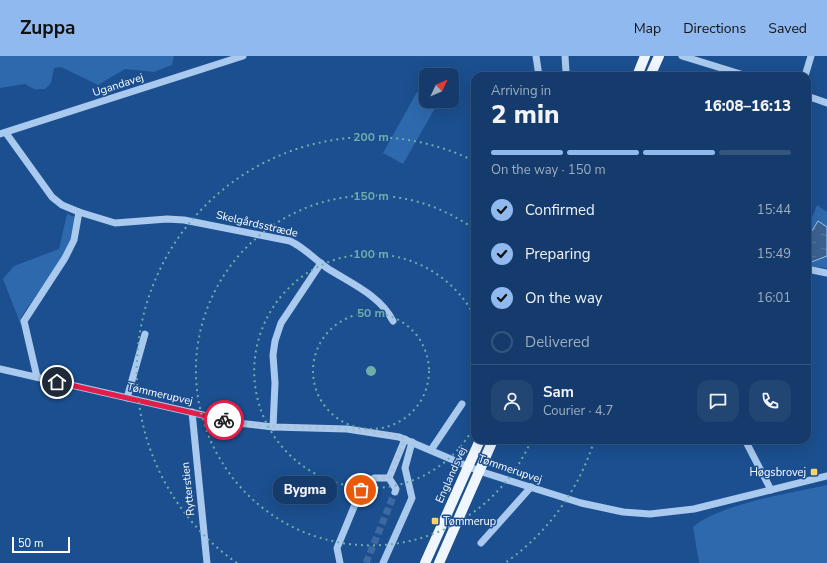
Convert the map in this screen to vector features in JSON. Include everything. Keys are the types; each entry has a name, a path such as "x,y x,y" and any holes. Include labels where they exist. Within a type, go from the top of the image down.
{"main road":[{"path":"638,72 644,56"},
{"path":"652,72 659,56"},
{"name":"Englandsvej","path":"425,563 478,444"},
{"path":"439,563 491,444"}],"street":[{"name":"Ugandavej","path":"3,134 244,56"},
{"path":"536,56 538,72"},
{"path":"565,56 565,72"},
{"path":"682,56 734,72"},
{"path":"806,72 811,56"},
{"path":"811,97 827,103"},
{"name":"Skelgårdsstræde","path":"3,134 52,197 62,205 115,223 167,219 184,220 290,241 302,246 321,263 371,296 387,309 393,321"},
{"path":"37,377 24,320 65,258 74,240 79,212"},
{"path":"273,427 275,383 273,355 275,341 281,323 321,263"},
{"path":"811,270 827,273"},
{"path":"127,398 145,334"},
{"name":"Tømmerupvej","path":"0,369 238,423 273,427 347,429 377,432 405,439 479,471 581,503 623,512 650,514 694,509 827,476"},
{"path":"431,450 462,404"},
{"name":"Rytterstien","path":"192,412 207,563"},
{"path":"389,478 405,439"},
{"path":"383,563 412,498 405,468 412,442"},
{"path":"747,444 771,490"},
{"path":"340,563 337,548 361,490 374,478 389,478"},
{"path":"389,478 396,490 411,493"},
{"path":"481,543 531,487"}],"shaded area":[{"path":"0,56 174,56 172,65 154,72 125,69 98,85 61,67 54,68 51,83 45,89 34,89 25,84 0,88"},
{"path":"417,92 419,93 419,108 435,108 403,164 383,153"},
{"path":"817,205 827,212 827,268 811,266 811,221"},
{"path":"67,214 75,217 71,237 62,258 21,317 21,325 3,279 14,266 59,249"},
{"path":"827,485 827,563 699,563 693,527 705,519 720,512 756,500"}],"water":[{"path":"818,221 827,227 827,256 811,262 811,232"}],"tunnel":[{"path":"366,563 395,492"}],"way so far":[{"path":"224,420 273,427 358,430 377,432 405,439 389,478 374,478 361,490"}],"place":[{"name":"Høgsbrovej","path":"814,472"},
{"name":"Bygma","path":"361,490"},
{"name":"Tømmerup","path":"435,521"}],"route":[{"path":"57,382 224,420"}]}
